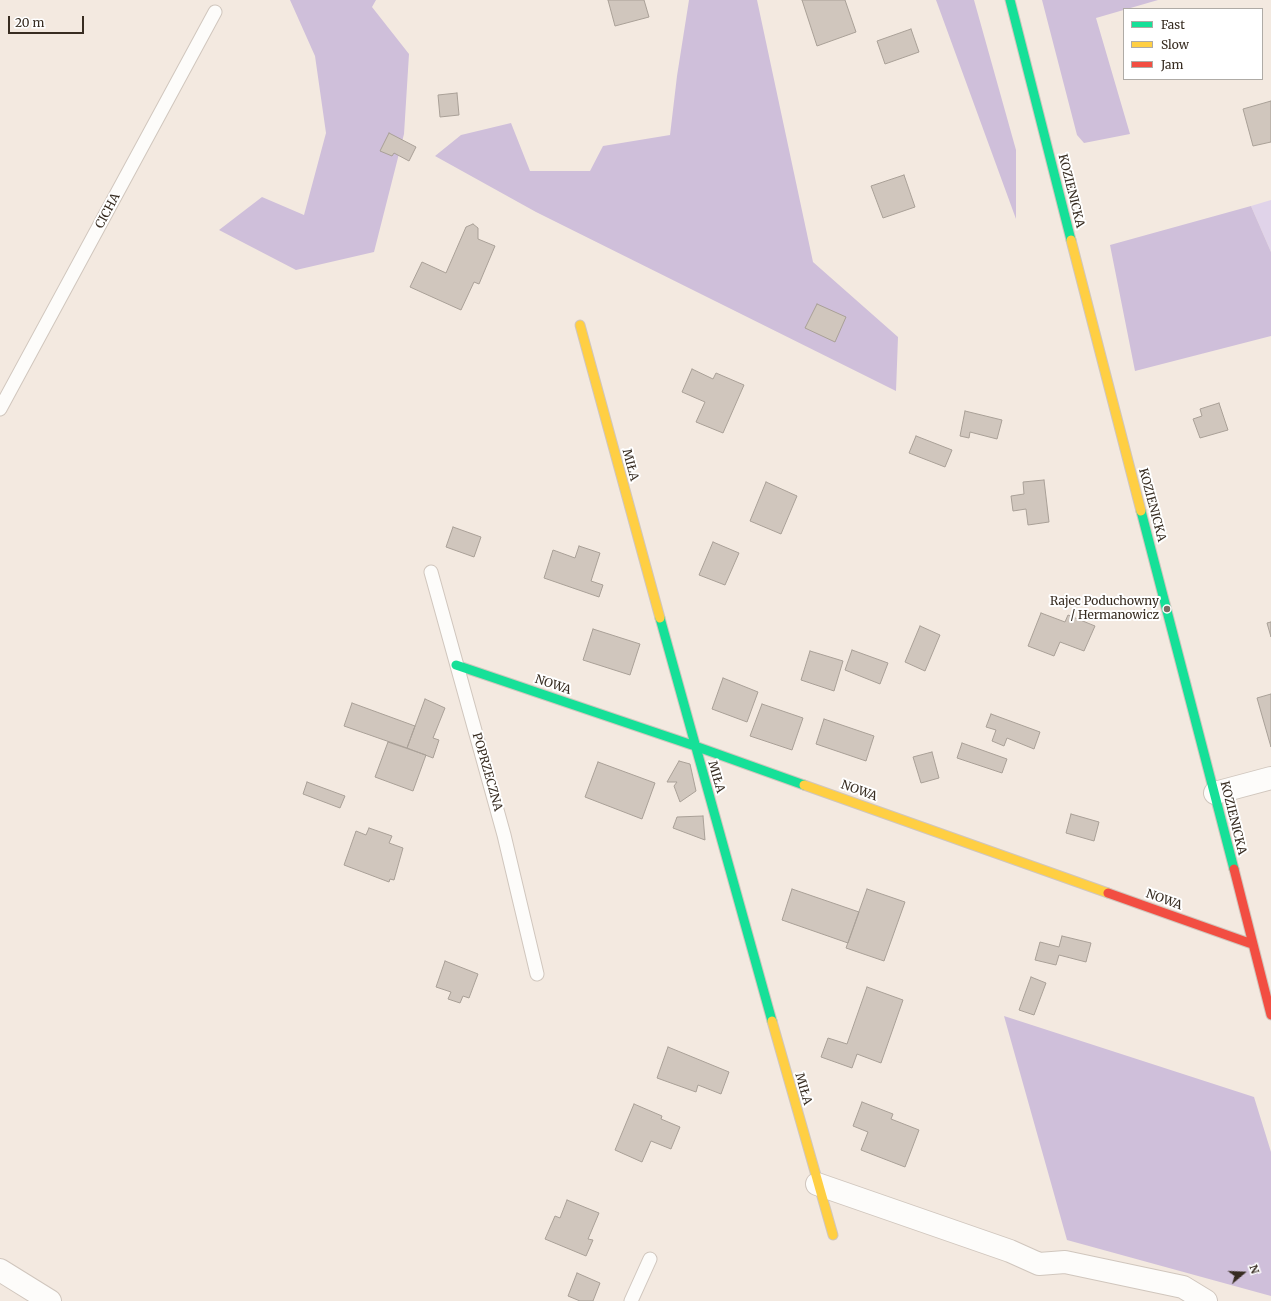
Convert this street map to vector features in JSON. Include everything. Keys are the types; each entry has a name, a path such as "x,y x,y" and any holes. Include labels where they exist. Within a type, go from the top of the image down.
{"street":[{"name":"KOZIENICKA","path":"1010,0 1271,1015"},
{"name":"MIŁA","path":"580,325 694,746 817,1184 833,1235"},
{"name":"NOWA","path":"456,665 694,746 1252,944"},
{"path":"1215,793 1271,778"},
{"path":"817,1184 1010,1251 1038,1264 1065,1262 1183,1287 1206,1301"},
{"path":"0,1270 50,1301"}],"lane":[{"name":"CICHA","path":"0,409 215,12"},
{"name":"POPRZECZNA","path":"431,572 504,835 537,974"},
{"path":"631,1301 650,1259"}],"shaded area":[{"path":"290,0 376,0 372,7 409,54 404,134 374,252 296,270 219,230 262,197 304,215 326,133 315,56"},
{"path":"689,0 757,0 813,262 898,337 896,391 536,212 435,156 461,135 511,123 530,171 590,171 603,146 670,135 677,76"},
{"path":"936,0 974,0 1016,150 1016,219"},
{"path":"1042,0 1158,0 1130,8 1123,8 1123,10 1096,18 1130,134 1084,143 1077,135"},
{"path":"1271,200 1271,252 1251,206"},
{"path":"1251,206 1271,252 1271,336 1135,371 1110,245"},
{"path":"1004,1016 1254,1097 1271,1152 1271,1296 1067,1240"}],"building":[{"path":"608,0 644,0 649,17 615,26"},
{"path":"802,0 845,0 856,32 817,46"},
{"path":"911,29 919,52 885,64 877,41"},
{"path":"457,93 459,115 440,117 438,95"},
{"path":"1271,101 1271,142 1253,146 1243,109"},
{"path":"389,133 416,147 409,161 394,153 392,156 380,151"},
{"path":"904,175 915,207 883,218 871,186"},
{"path":"473,224 478,228 478,239 495,246 479,284 474,282 461,310 410,287 422,262 446,273 466,227"},
{"path":"817,304 846,317 835,342 805,328"},
{"path":"692,369 713,379 716,373 744,385 723,433 696,422 705,402 682,392"},
{"path":"1219,403 1228,430 1200,438 1193,419 1202,416 1200,409"},
{"path":"965,411 1002,420 997,439 970,432 969,438 960,436"},
{"path":"916,436 952,450 945,467 909,453"},
{"path":"1044,480 1049,522 1028,525 1026,509 1013,511 1011,496 1024,494 1023,482"},
{"path":"766,482 797,496 781,534 750,521"},
{"path":"453,527 481,537 474,557 446,547"},
{"path":"713,542 739,553 725,585 699,575"},
{"path":"579,546 600,553 591,581 603,585 599,597 544,578 553,550 575,558"},
{"path":"1041,613 1065,622 1068,615 1095,626 1084,651 1060,642 1054,656 1028,646"},
{"path":"1271,622 1271,637 1267,623"},
{"path":"920,626 940,635 925,671 905,662"},
{"path":"593,629 640,644 630,675 583,660"},
{"path":"852,650 888,663 880,684 845,670"},
{"path":"810,651 843,661 834,691 801,680"},
{"path":"723,678 758,692 747,722 712,709"},
{"path":"1271,694 1271,747 1257,698"},
{"path":"425,699 445,708 433,738 439,740 433,758 407,748"},
{"path":"352,703 415,726 407,748 344,726"},
{"path":"762,704 803,718 792,750 750,736"},
{"path":"991,714 1040,732 1034,749 1007,738 1004,746 992,741 996,730 986,727"},
{"path":"824,719 874,736 866,761 816,744"},
{"path":"388,742 426,755 413,791 375,777"},
{"path":"962,743 1007,759 1002,773 957,758"},
{"path":"932,752 939,778 921,783 913,757"},
{"path":"679,761 690,764 696,791 680,802 674,786 677,782 667,782"},
{"path":"598,762 655,783 642,819 585,797"},
{"path":"307,782 345,796 340,808 303,794"},
{"path":"1071,814 1099,822 1094,841 1066,833"},
{"path":"703,816 705,840 673,828 677,817"},
{"path":"369,828 392,836 389,843 403,848 394,880 390,879 389,882 344,865 356,831 366,835"},
{"path":"792,889 859,912 848,943 782,920"},
{"path":"867,889 905,902 884,961 846,948"},
{"path":"1062,936 1091,943 1086,962 1059,955 1056,965 1035,960 1040,942 1059,947"},
{"path":"445,961 478,974 469,998 463,996 460,1003 448,999 451,992 436,987"},
{"path":"1031,977 1046,983 1034,1015 1019,1010"},
{"path":"867,987 903,1000 881,1063 857,1054 852,1068 821,1057 828,1038 847,1044"},
{"path":"668,1047 729,1072 721,1094 698,1085 696,1092 657,1078"},
{"path":"862,1102 893,1114 891,1119 919,1130 905,1167 861,1150 868,1132 853,1126"},
{"path":"634,1104 662,1116 661,1119 680,1127 671,1149 651,1141 642,1162 615,1150"},
{"path":"567,1200 599,1213 588,1239 593,1240 586,1256 545,1239 555,1216 560,1218"},
{"path":"577,1273 600,1283 593,1301 580,1301 568,1296"}],"traffic: fast":[{"path":"1010,0 1071,240"},
{"path":"1141,511 1234,869"},
{"path":"660,618 772,1021"},
{"path":"456,665 695,746 804,785"}],"traffic: slow":[{"path":"1071,240 1141,511"},
{"path":"580,325 660,618"},
{"path":"804,785 1108,893"},
{"path":"772,1021 833,1235"}],"traffic: jam":[{"path":"1234,869 1271,1015"},
{"path":"1108,893 1252,944"}],"place":[{"name":"Rajec Poduchowny / Hermanowicz","path":"1167,609"}]}
